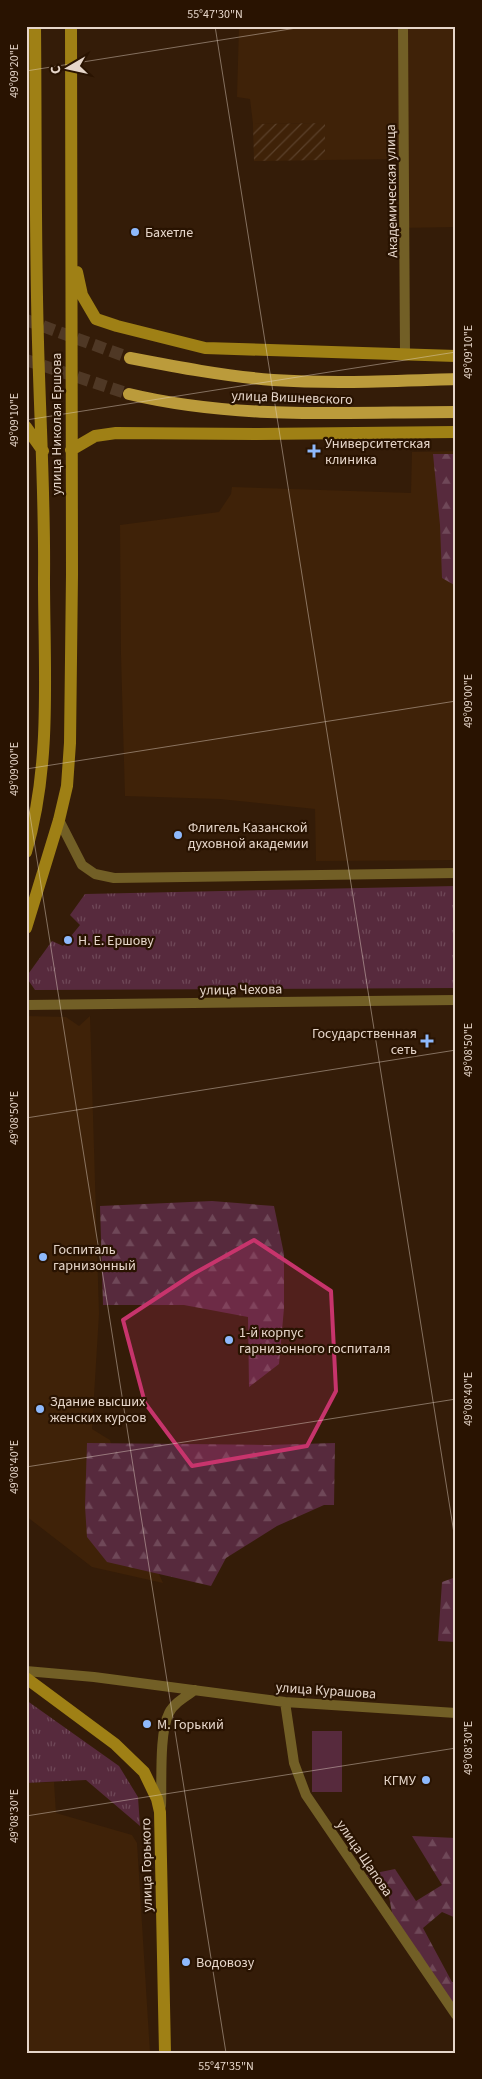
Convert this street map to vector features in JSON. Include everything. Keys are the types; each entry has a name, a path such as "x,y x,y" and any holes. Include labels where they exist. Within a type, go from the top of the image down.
{"main road":[{"name":"улица Николая Ершова","path":"26,852 33,829 40,791 44,737 45,522 38,342 36,26"},
{"name":"улица Николая Ершова","path":"26,928 59,820 67,786 70,743 72,574 70,450 72,246 71,26"},
{"path":"26,127 36,169"},
{"path":"72,246 82,295 96,319 117,326 205,348 456,356"},
{"path":"26,350 38,342"},
{"name":"улица Вишневского","path":"130,358 224,375 273,380 327,382 456,380"},
{"name":"улица Вишневского","path":"129,394 168,403 280,413 340,415 456,412"},
{"path":"26,427 43,452"},
{"path":"70,450 95,436 116,433 456,432"},
{"name":"улица Горького","path":"26,1678 115,1744 144,1772 157,1799 160,1812 165,2053"}],"street":[{"name":"Академическая улица","path":"403,26 405,354"},
{"path":"59,820 82,866 95,874 114,878 456,873"},
{"name":"улица Чехова","path":"26,1005 456,1000"},
{"name":"улица Курашова","path":"26,1671 94,1677 286,1702 456,1713"},
{"path":"160,1812 163,1725 178,1702 195,1690"},
{"name":"улица Щапова","path":"286,1702 294,1762 306,1795 456,2015"}],"highlighted area":[{"path":"254,1240 331,1291 336,1391 307,1446 192,1466 145,1403 123,1320 193,1274"}],"shaded area":[{"path":"239,26 456,26 456,227 400,228 399,159 325,160 324,123 253,124 250,99 237,97"},
{"path":"325,123 325,160 254,161 253,124"},
{"path":"456,451 456,860 316,861 315,809 220,799 125,796 120,525 219,512 231,494 232,487 411,493 412,452"},
{"path":"26,1016 66,1017 79,1026 90,1016 99,1314 92,1429 110,1440 124,1495 163,1583 92,1567 26,1516"},
{"path":"54,1782 56,1813 132,1835 137,1843 150,2053 26,2053 26,1783"}],"green space":[{"path":"433,454 456,454 456,586 442,578 440,525"},
{"path":"456,886 456,988 35,990 26,977 52,941 63,946 80,925 70,915 85,894"},
{"path":"212,1201 274,1206 284,1254 284,1308 279,1364 249,1387 248,1317 184,1305 103,1305 100,1206"},
{"path":"87,1443 268,1445 335,1443 334,1505 324,1505 277,1526 226,1558 211,1586 107,1562 87,1537 85,1506"},
{"path":"456,1577 456,1642 438,1641 442,1582"},
{"path":"26,1700 119,1766 138,1797 140,1826 86,1780 26,1783"},
{"path":"312,1731 342,1731 342,1792 312,1792"},
{"path":"412,1836 456,1838 456,1918 442,1912 423,1928 452,1982 456,1982 456,2011 394,1924 388,1891 366,1875 395,1869 416,1901 442,1885"}],"tunnel":[{"path":"26,320 130,358"},
{"path":"26,360 129,394"}],"place":[{"name":"Бахетле","path":"135,232"},
{"name":"Университетская клиника","path":"314,451"},
{"name":"Флигель Казанской духовной академии","path":"178,835"},
{"name":"Н. Е. Ершову","path":"68,940"},
{"name":"Государственная сеть","path":"427,1041"},
{"name":"Госпиталь гарнизонный","path":"43,1257"},
{"name":"1-й корпус гарнизонного госпиталя","path":"229,1340"},
{"name":"Здание высших женских курсов","path":"40,1409"},
{"name":"М. Горький","path":"147,1724"},
{"name":"КГМУ","path":"426,1780"},
{"name":"Водовозу","path":"186,1962"}]}
